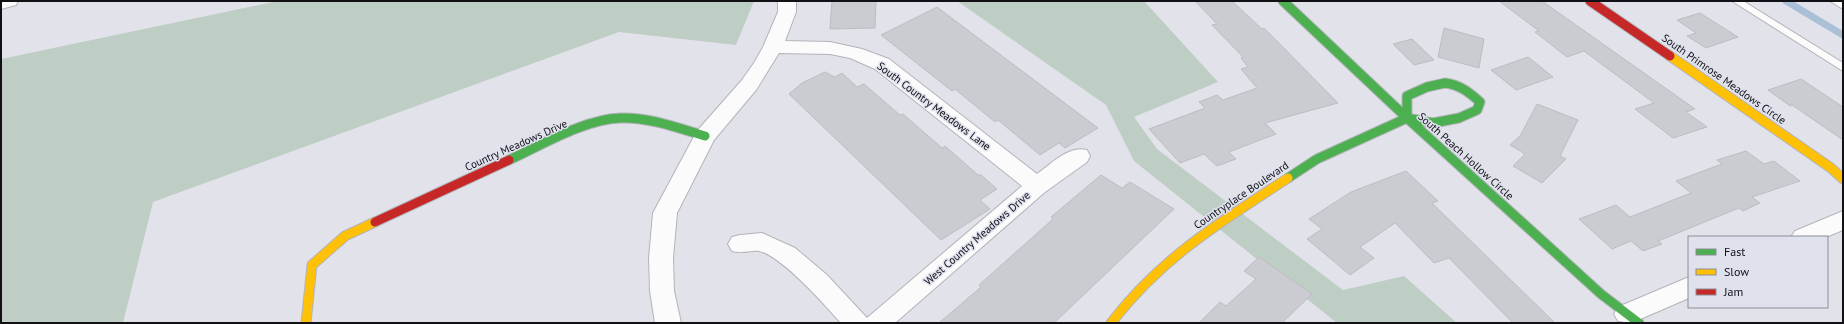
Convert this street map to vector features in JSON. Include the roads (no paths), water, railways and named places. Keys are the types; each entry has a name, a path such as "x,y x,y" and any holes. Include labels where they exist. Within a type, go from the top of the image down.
{"street":[{"path":"1,3 9,1"},
{"path":"668,323 662,291 661,258 665,213 704,136 749,85 774,47 787,12 787,1"},
{"name":"South Peach Hollow Circle","path":"1283,1 1407,118 1601,294 1633,318"},
{"name":"South Primrose Meadows Circle","path":"1590,1 1831,168 1843,179"},
{"name":"South Country Meadows Lane","path":"774,47 830,48 855,53 882,64 1038,186"},
{"path":"1449,82 1462,85 1475,95 1480,102 1477,110 1459,118 1433,123 1407,118 1407,96 1418,89 1434,84 1449,82"},
{"name":"Country Meadows Drive","path":"306,323 312,266 345,236 589,125 620,118 652,121 704,136"},
{"name":"Countryplace Boulevard","path":"1111,323 1129,300 1165,264 1199,237 1317,159 1407,118"},
{"name":"West Country Meadows Drive","path":"877,323 1038,186 1079,156"},
{"path":"1805,236 1843,220"},
{"path":"740,244 762,242 787,255 818,282 857,323"},
{"path":"1633,318 1688,288"}],"lane":[{"path":"1737,1 1843,68"},
{"path":"1835,1 1843,6"}],"waterway":[{"path":"1786,1 1843,35"}]}
